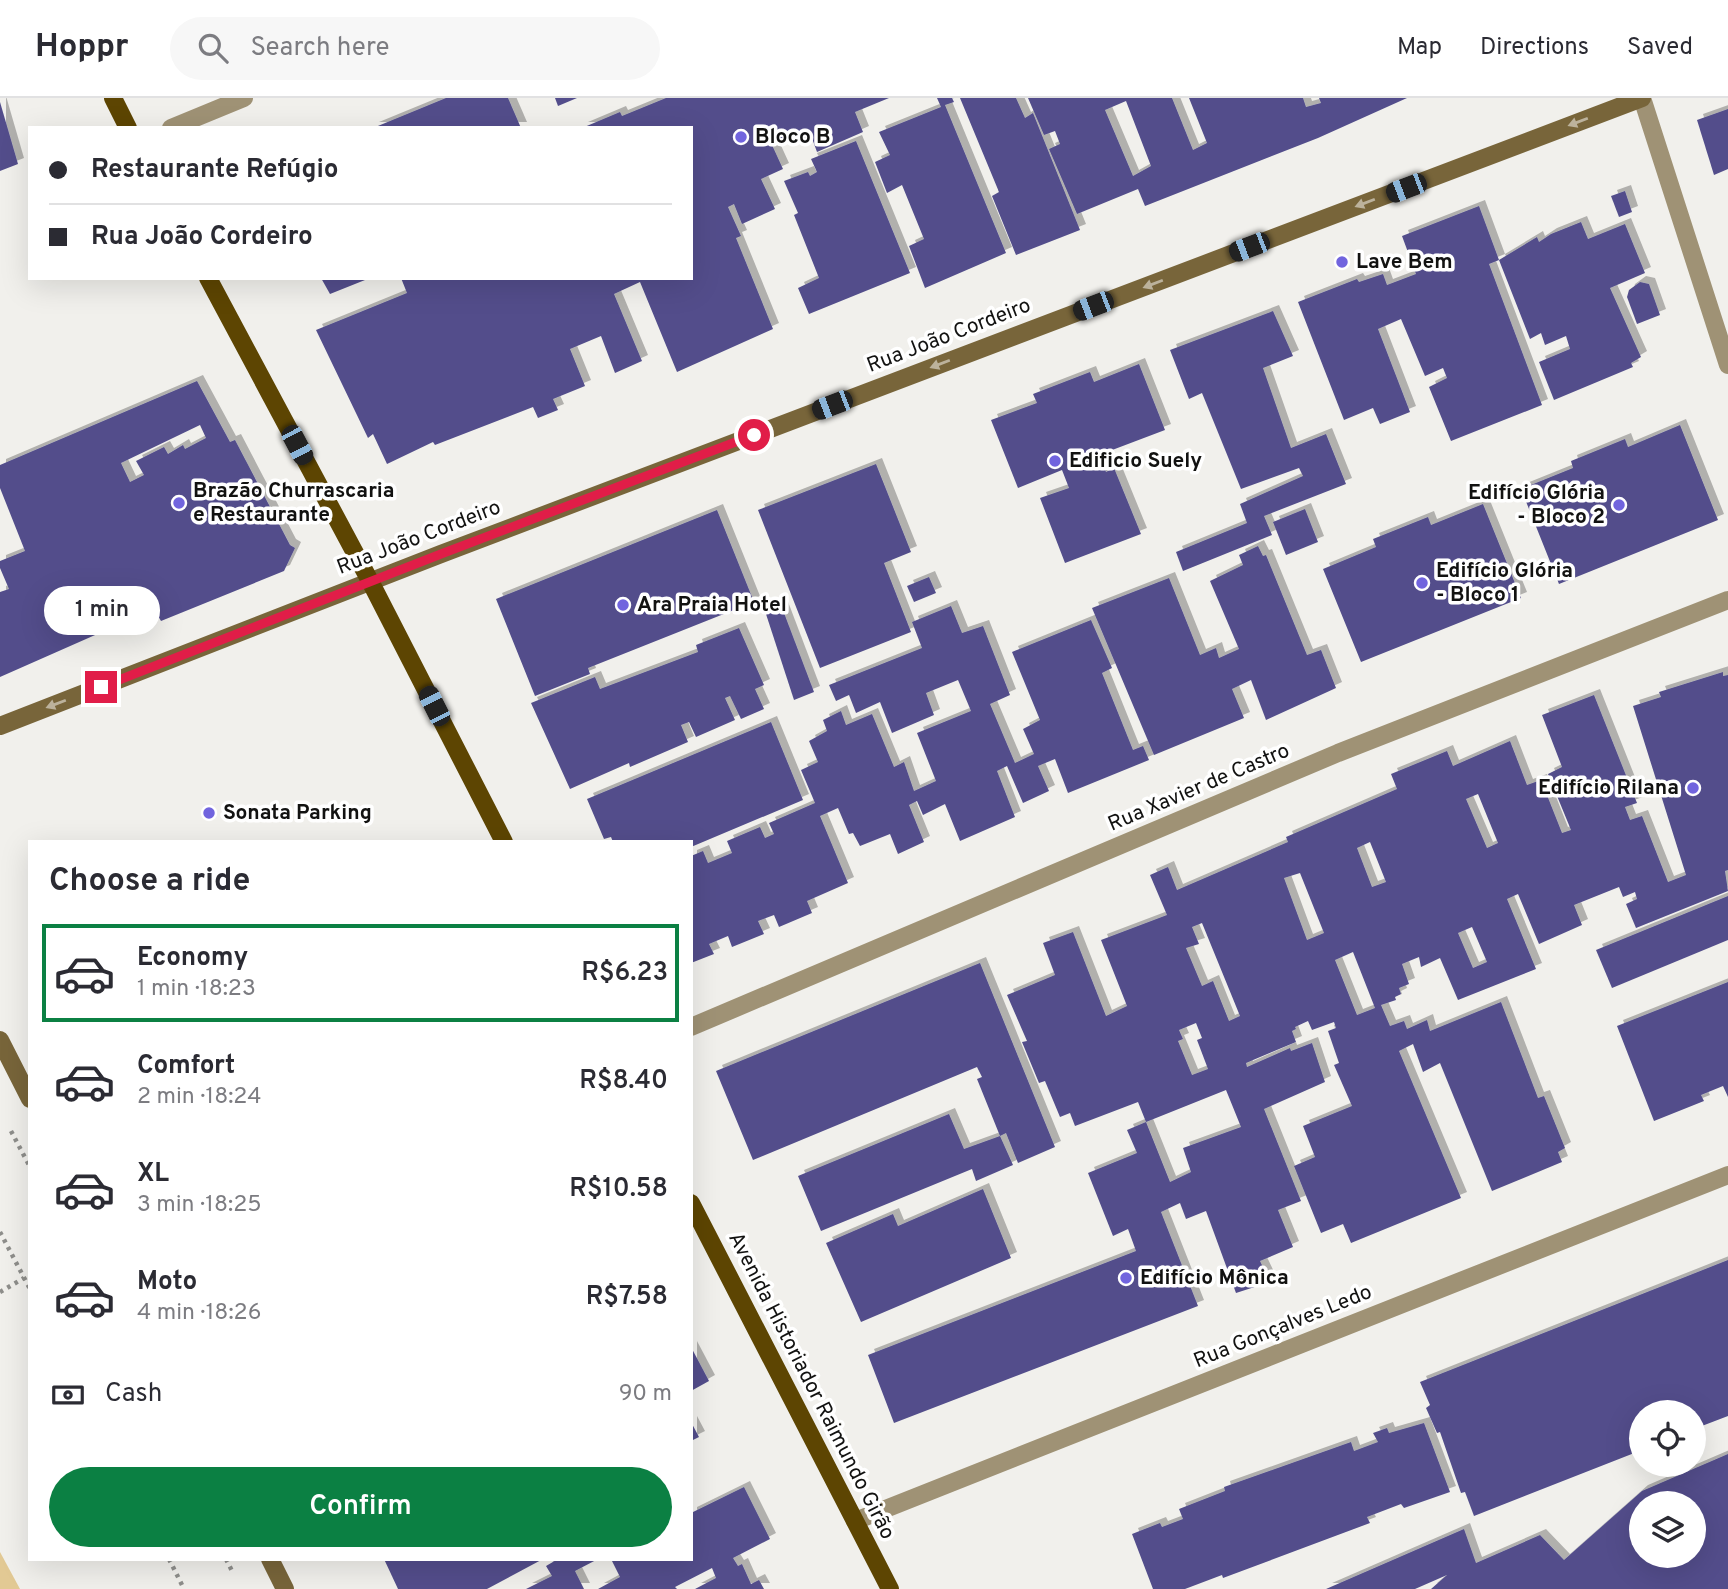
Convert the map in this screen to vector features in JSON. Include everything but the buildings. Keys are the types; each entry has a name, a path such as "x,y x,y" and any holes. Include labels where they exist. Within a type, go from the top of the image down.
{"main road":[{"path":"113,98 127,126"},
{"path":"209,280 370,581 503,840"},
{"name":"Avenida Historiador Raimundo Girão","path":"693,1207 890,1589"}],"street":[{"path":"176,126 244,98"},
{"path":"1642,98 1728,365"},
{"name":"Rua João Cordeiro","path":"0,726 370,581 1642,98"},
{"name":"Rua Xavier de Castro","path":"693,1026 1338,753 1728,600"},
{"path":"0,1040 28,1095"},
{"name":"Rua Gonçalves Ledo","path":"855,1521 1728,1175"},
{"path":"271,1561 285,1589"}],"path":[{"path":"9,1125 28,1163"},
{"path":"0,1232 28,1285"},
{"path":"0,1292 24,1278"},
{"path":"170,1561 184,1589"}],"shaded area":[{"path":"0,1552 20,1589 0,1589"}],"place":[{"name":"Bloco B","path":"741,137"},
{"name":"Lave Bem","path":"1342,262"},
{"name":"Edificio Suely","path":"1055,461"},
{"name":"Brazão Churrascaria e Restaurante","path":"179,503"},
{"name":"Edifício Glória - Bloco 2","path":"1619,505"},
{"name":"Edifício Glória - Bloco 1","path":"1422,583"},
{"name":"Ara Praia Hotel","path":"623,605"},
{"name":"Edifício Rilana","path":"1693,788"},
{"name":"Sonata Parking","path":"209,813"},
{"name":"Edifício Mônica","path":"1126,1278"}],"route":[{"path":"101,687 754,435"}]}
